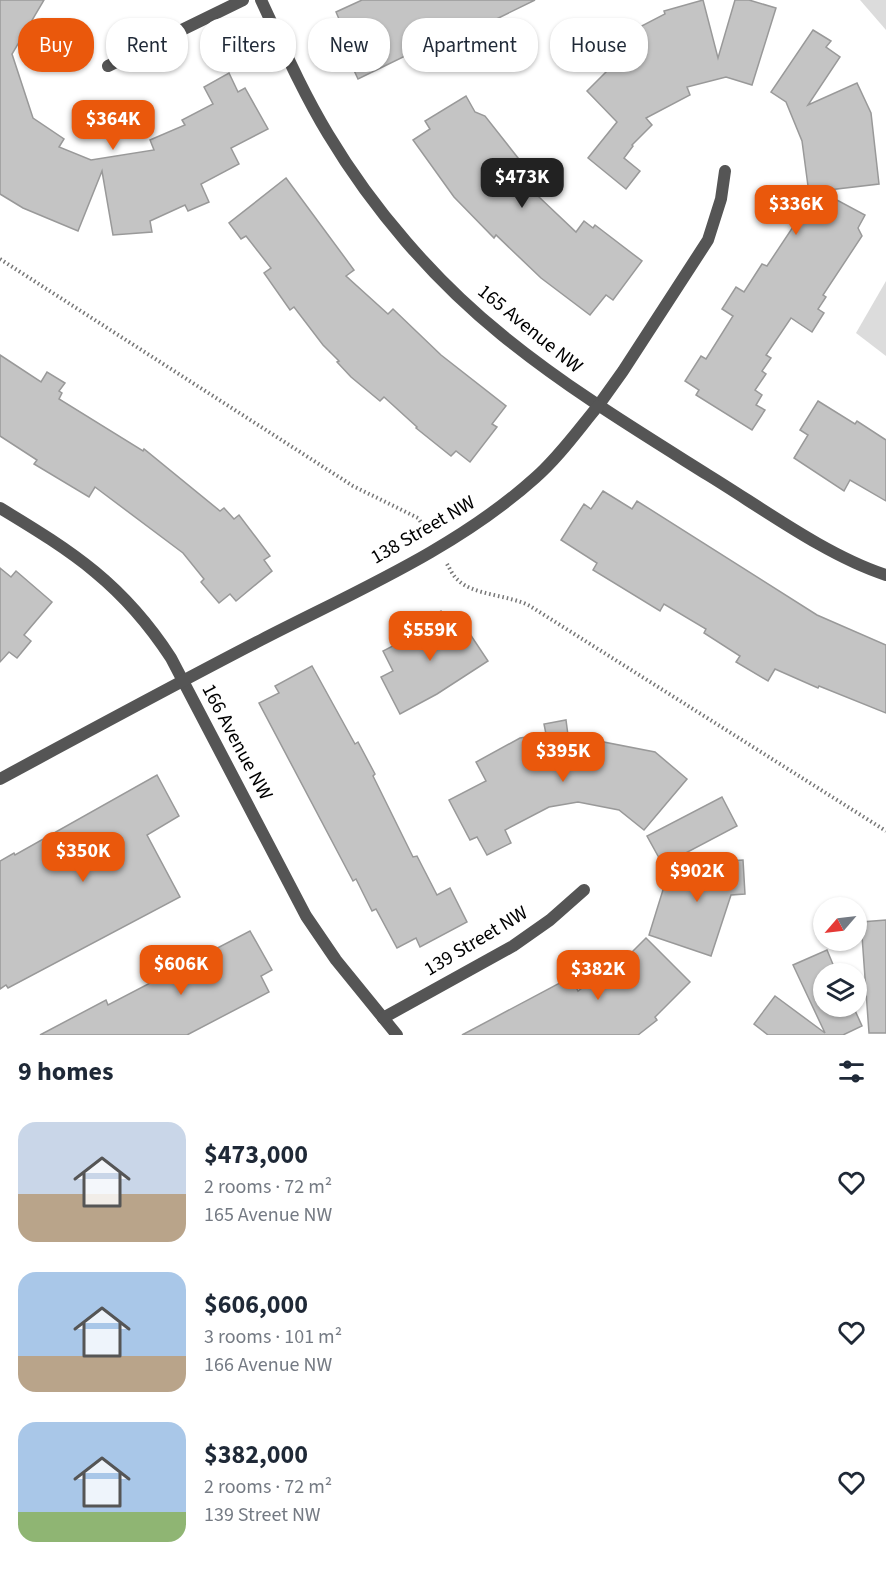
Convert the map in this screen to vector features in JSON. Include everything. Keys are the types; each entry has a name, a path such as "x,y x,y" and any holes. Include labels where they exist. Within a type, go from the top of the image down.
{"street":[{"path":"188,27 243,0"},
{"name":"165 Avenue NW","path":"261,0 298,79 328,135 393,226 459,297 500,334 598,406 826,548 886,574"},
{"name":"138 Street NW","path":"0,778 420,557 505,503 538,476 598,406 708,240 721,199 725,171"},
{"name":"166 Avenue NW","path":"0,508 64,548 105,578 130,602 154,631 183,681 306,915 336,960 397,1035"},
{"name":"139 Street NW","path":"382,1017 513,946 550,920 584,890"}],"path":[{"path":"0,259 353,486 418,518 425,528"},
{"path":"450,570 460,583 510,597 530,606 886,831"}],"shaded area":[{"path":"860,0 886,0 886,30"},
{"path":"886,281 886,356 856,333"}],"building":[{"path":"0,0 44,0 33,18 18,18 18,44 12,54 33,118 64,139 59,147 91,160 154,150 150,140 185,125 182,120 213,104 204,87 229,73 238,92 245,88 268,129 231,148 239,164 201,184 209,202 188,211 185,205 150,221 152,232 113,235 102,171 78,231 23,208 0,194"},
{"path":"362,0 535,0 498,18 402,18 402,58 390,63 390,18 339,18 336,12"},
{"path":"703,0 718,58 735,0 749,0 776,8 752,85 726,77 687,87 690,95 646,118 652,125 632,145 624,158 640,171 626,189 588,158 617,122 587,91 606,72 648,72 648,23 665,14 664,11"},
{"path":"813,30 831,41 826,47 840,57 808,105 857,83 871,113 879,184 820,191 865,215 858,228 862,236 823,295 826,297 818,309 824,313 812,332 791,318 766,355 771,358 762,371 766,374 755,390 762,395 756,405 765,410 752,430 696,395 699,390 685,381 701,356 706,359 733,316 722,309 736,287 744,292 762,264 767,266 797,221 792,218 808,186 802,141 786,102 771,92"},
{"path":"355,72 372,72 358,79"},
{"path":"466,96 475,112 485,116 518,158 513,162 543,192 539,197 576,232 584,221 593,228 595,225 642,261 613,300 606,295 590,315 541,278 496,235 494,238 454,197 413,140 430,129 425,121"},
{"path":"286,178 354,270 346,276 388,314 393,309 441,355 506,406 492,424 497,427 470,462 456,451 451,456 416,428 384,397 380,401 351,377 294,307 290,310 264,273 271,268 246,236 241,239 229,223"},
{"path":"0,355 41,382 47,372 65,383 59,391 62,393 59,399 143,451 144,449 220,511 224,508 234,519 239,515 270,556 264,560 272,571 236,601 230,594 219,603 201,582 204,579 183,553 95,487 89,497 34,464 37,460 0,436"},
{"path":"818,401 855,424 857,421 886,440 886,501 850,480 844,491 794,458 808,435 800,430"},
{"path":"603,491 632,509 637,501 817,615 886,645 886,713 819,686 818,688 775,669 768,681 736,662 740,656 704,633 706,629 664,604 660,611 593,570 597,563 561,540 584,504 591,509"},
{"path":"0,568 11,577 16,571 52,602 24,635 31,641 17,658 9,652 0,662"},
{"path":"441,611 455,630 464,625 488,661 437,694 400,714 381,677 393,671 383,651 418,633 415,628"},
{"path":"312,666 355,744 358,742 375,774 373,776 413,857 417,856 437,895 450,888 467,922 420,947 416,938 397,948 376,909 372,911 356,879 353,881 259,703 279,693 275,686"},
{"path":"566,720 568,735 655,752 687,779 644,830 619,810 578,802 549,807 505,830 511,843 487,855 477,837 470,840 449,800 486,781 476,762 520,738 546,734 544,724"},
{"path":"157,775 179,816 147,835 180,897 8,988 6,985 0,989 0,861 14,853 15,855"},
{"path":"722,797 737,826 663,865 647,836"},
{"path":"743,860 745,894 731,895 711,956 649,935 671,864"},
{"path":"886,920 886,1033 869,1033 867,963 864,963 863,951 867,951 867,922"},
{"path":"250,931 272,970 261,976 269,992 187,1035 40,1035 106,1000 108,1005"},
{"path":"646,938 690,982 655,1017 657,1020 638,1035 462,1035 571,977 578,991 613,964 616,968"},
{"path":"827,951 832,963 813,963 813,1008 793,965"},
{"path":"775,996 825,1033 817,1017 858,1017 862,1026 843,1035 768,1035 754,1024"}]}
